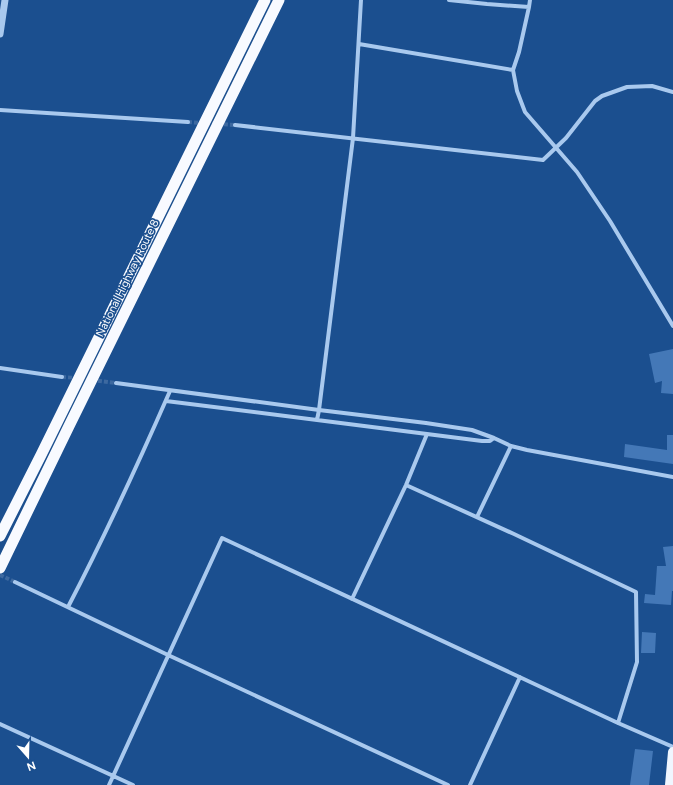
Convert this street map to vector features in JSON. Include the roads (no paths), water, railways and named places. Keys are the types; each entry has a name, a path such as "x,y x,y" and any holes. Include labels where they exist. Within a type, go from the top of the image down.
{"highway":[{"name":"National Highway Route 8","path":"0,536 265,0"},
{"name":"National Highway Route 8","path":"0,568 280,0"}],"main road":[{"path":"670,785 673,752"}],"street":[{"path":"0,34 5,0"},
{"path":"317,420 354,138 361,0"},
{"path":"450,0 529,7"},
{"path":"530,0 514,70 517,91 525,112 577,172 610,221 673,326"},
{"path":"359,44 514,70"},
{"path":"235,125 543,160 557,148 595,101 602,96 627,87 652,86 673,92"},
{"path":"0,110 188,122"},
{"path":"0,368 62,377"},
{"path":"116,383 319,410 426,422 472,430 511,446 527,450 673,477"},
{"path":"68,607 91,563 142,456 170,391"},
{"path":"166,401 482,441 490,441 494,438"},
{"path":"352,599 406,485 427,434"},
{"path":"477,517 511,446"},
{"path":"406,485 636,592 637,662 618,723"},
{"path":"109,785 222,538 618,723 673,747"},
{"path":"14,582 448,785"},
{"path":"470,785 520,677"},
{"path":"0,724 133,785"}],"tunnel":[{"path":"188,122 235,125"},
{"path":"62,377 78,378"},
{"path":"92,380 116,383"},
{"path":"0,575 15,582"}]}
